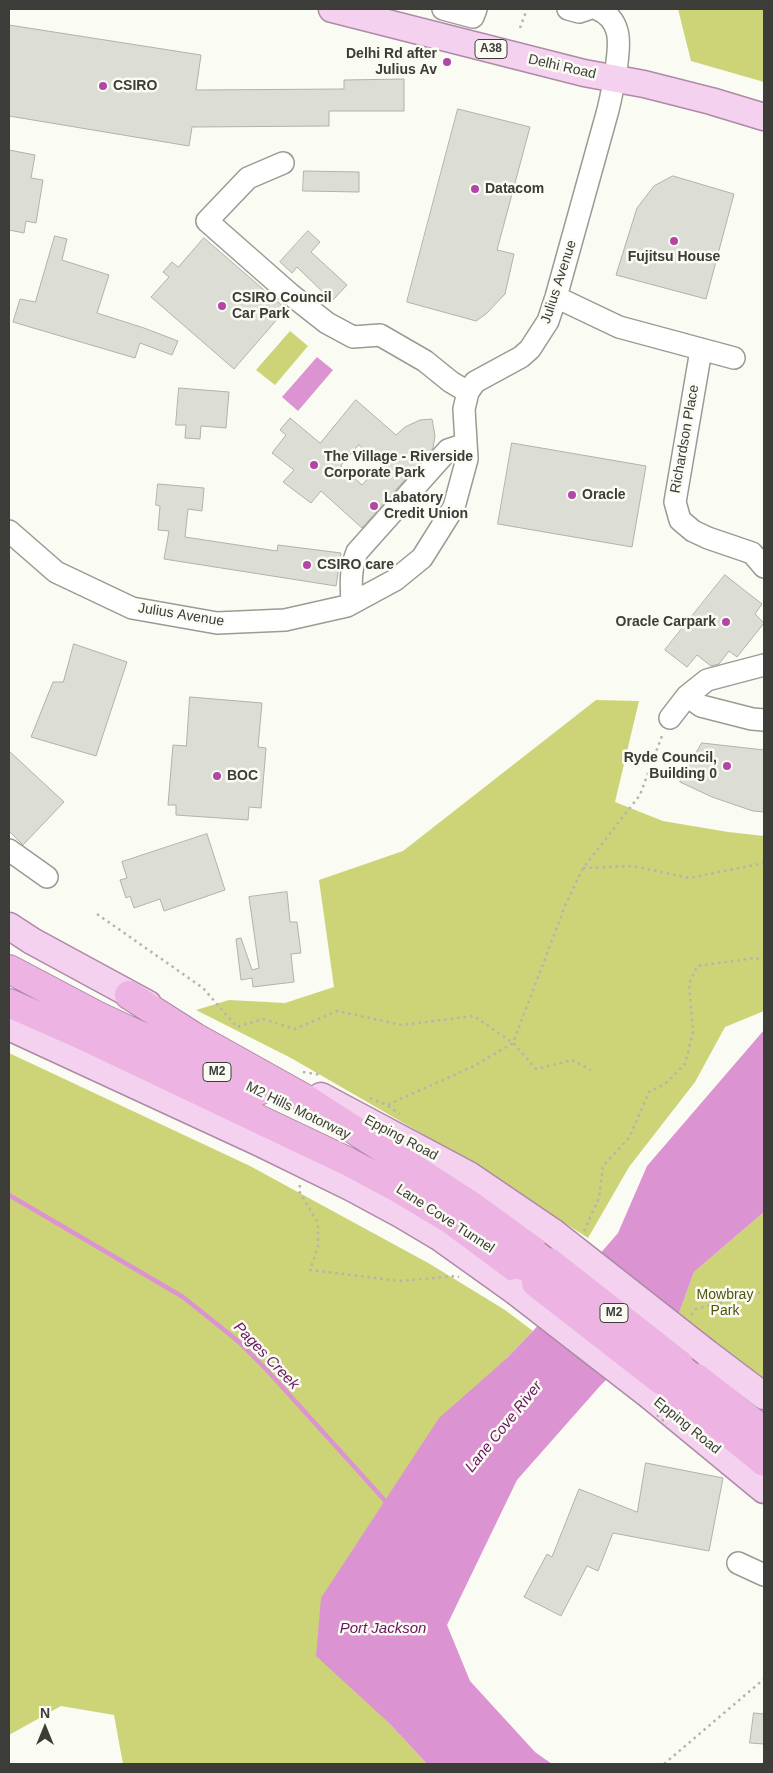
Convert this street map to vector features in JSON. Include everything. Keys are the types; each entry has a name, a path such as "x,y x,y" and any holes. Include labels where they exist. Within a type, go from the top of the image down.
{"highway":[{"name":"M2 Hills Motorway","path":"9,969 96,1015 351,1136 425,1176"},
{"name":"M2","path":"9,992 88,1038"},
{"name":"M2","path":"129,995 195,1037 306,1099 425,1176"},
{"name":"M2","path":"9,1003 88,1038"},
{"name":"Lane Cove Tunnel","path":"88,1038 292,1134 401,1190 451,1220 533,1279 664,1380 764,1462"},
{"name":"Lane Cove Tunnel","path":"425,1176 505,1229 533,1279"},
{"name":"Lane Cove Tunnel","path":"664,1380 764,1432"}],"main road":[{"name":"Delhi Road","path":"332,9 584,73 644,84 701,98 764,117"},
{"name":"Epping Road","path":"9,926 32,941 129,995 274,1070 565,1229 706,1353 764,1396"},
{"name":"Epping Road","path":"9,1027 285,1155 352,1188 439,1237 533,1279 664,1380 764,1490"}],"street":[{"path":"448,9 473,17 476,9"},
{"path":"568,9 579,12 588,9"},
{"name":"Julius Avenue","path":"9,531 56,572 132,608 217,623 284,620 347,606 395,580 422,558 454,507 467,459 464,409 468,392 475,382 530,349 548,321 556,298 608,110 614,79 618,33 610,17 597,9"},
{"path":"283,163 248,178 206,221 285,298 353,337 380,334 425,361 451,382 468,392"},
{"path":"556,298 619,327 734,358"},
{"name":"Richardson Place","path":"700,350 675,502 680,520 693,531 708,538 752,553 764,567"},
{"path":"352,603 350,580 352,564 357,552 448,450 466,444"},
{"path":"670,718 687,696 707,680 764,665"},
{"path":"687,696 701,706 752,719 764,720"},
{"path":"9,850 47,877"},
{"path":"738,1563 764,1575"}],"path":[{"path":"520,28 527,9"},
{"path":"370,1098 387,1106 474,1066 513,1043 565,906 583,868 640,795 658,743 670,718"},
{"path":"583,868 633,866 689,878 764,863"},
{"path":"97,914 203,988 237,1027 263,1019 295,1028 337,1011 402,1025 474,1016 513,1043 536,1069 572,1060 591,1070"},
{"path":"565,1229 586,1228 599,1198 603,1166 628,1138 649,1092 665,1084 685,1064 693,1032 689,984 696,966 755,958 764,960"},
{"path":"274,1070 318,1074 327,1078"},
{"path":"302,1178 299,1191 318,1223 318,1247 310,1270 400,1281 456,1276 464,1279"},
{"path":"690,1316 696,1309 764,1290"},
{"path":"664,1764 764,1679"}],"green space":[{"path":"678,9 764,9 764,82 691,61"},
{"path":"290,331 308,346 275,385 256,370"},
{"path":"596,700 639,701 615,802 663,821 764,836 764,1011 725,1027 695,1082 629,1167 588,1238 464,1158 291,1058 196,1010 229,1000 285,1003 334,987 319,880 403,851"},
{"path":"9,1053 250,1166 430,1264 505,1310 533,1331 506,1359 388,1722 427,1764 123,1764 114,1715 61,1706 9,1735"},
{"name":"Mowbray Park","path":"764,1212 764,1383 671,1314 679,1313 694,1272"}],"water":[{"path":"317,357 333,370 298,411 282,397"},
{"name":"Port Jackson","path":"764,1030 764,1212 694,1272 679,1313 671,1314 600,1386 517,1480 447,1625 470,1681 535,1752 552,1764 427,1764 388,1722 316,1656 321,1598 439,1418 506,1359 533,1331 618,1233 647,1166"}],"building":[{"name":"CSIRO","path":"9,25 201,55 196,90 344,89 344,80 404,79 404,111 329,111 329,126 192,127 189,146 9,116"},
{"name":"Datacom","path":"458,109 530,127 497,250 514,254 505,294 486,314 476,321 407,302"},
{"path":"9,150 35,155 31,178 43,180 36,223 26,221 24,233 9,230"},
{"path":"304,171 359,172 359,192 303,191"},
{"name":"Fujitsu House","path":"673,176 734,194 706,299 616,275 637,208 654,186"},
{"path":"308,231 320,242 311,252 347,285 332,301 297,267 292,273 280,262"},
{"path":"55,236 67,239 62,260 109,275 97,313 178,341 172,355 140,343 135,358 13,322 20,299 35,302"},
{"name":"CSIRO Council Car Park","path":"204,238 286,309 234,369 151,297 169,277 163,272 172,262 178,267"},
{"path":"179,388 229,392 226,428 201,426 200,439 185,438 186,425 176,425"},
{"name":"The Village - Riverside Corporate Park","path":"356,400 396,435 405,427 420,420 432,419 435,436 433,448 362,528 321,491 311,503 283,482 294,470 272,453 286,435 280,430 290,418 320,443","holes":["359,445 381,464 362,485 341,466"]},
{"name":"Oracle","path":"512,443 646,466 632,547 498,524"},
{"path":"158,484 204,488 202,511 188,509 185,537 277,551 278,545 341,553 336,586 164,559 169,531 158,530 160,506 156,505"},
{"name":"Oracle Carpark","path":"725,575 762,604 755,614 764,623 737,657 729,651 719,664 711,666 697,655 687,667 665,650"},
{"path":"74,644 127,662 96,756 31,737 53,682 63,682"},
{"name":"BOC","path":"190,697 262,703 258,747 266,748 261,808 249,807 248,820 176,815 176,805 168,805 173,745 186,746"},
{"name":"Ryde Council, Building 0","path":"702,743 764,750 764,812 753,811 712,797 680,782"},
{"path":"9,751 64,802 23,845 9,831"},
{"path":"207,834 225,890 164,911 160,899 134,908 130,896 126,898 120,880 127,878 122,862"},
{"path":"287,892 290,922 297,922 301,953 291,954 294,982 253,987 252,978 241,980 236,939 241,938 252,970 259,968 249,897"},
{"path":"646,1463 723,1478 709,1551 613,1533 598,1571 587,1566 561,1616 524,1597 547,1554 552,1557 579,1489 637,1512"},
{"path":"754,1713 764,1714 764,1744 750,1743"}],"waterway":[{"name":"Pages Creek","path":"9,1195 183,1297 239,1342 267,1370 388,1504"}],"place":[{"name":"Delhi Rd after Julius Av","path":"447,62"},
{"name":"CSIRO","path":"103,86"},
{"name":"Datacom","path":"475,189"},
{"name":"Fujitsu House","path":"674,241"},
{"name":"CSIRO Council Car Park","path":"222,306"},
{"name":"The Village - Riverside Corporate Park","path":"314,465"},
{"name":"Oracle","path":"572,495"},
{"name":"Labatory Credit Union","path":"374,506"},
{"name":"CSIRO care","path":"307,565"},
{"name":"Oracle Carpark","path":"726,622"},
{"name":"Ryde Council, Building 0","path":"727,766"},
{"name":"BOC","path":"217,776"}],"water label":[{"name":"Lane Cove River","path":"504,1427"}]}
